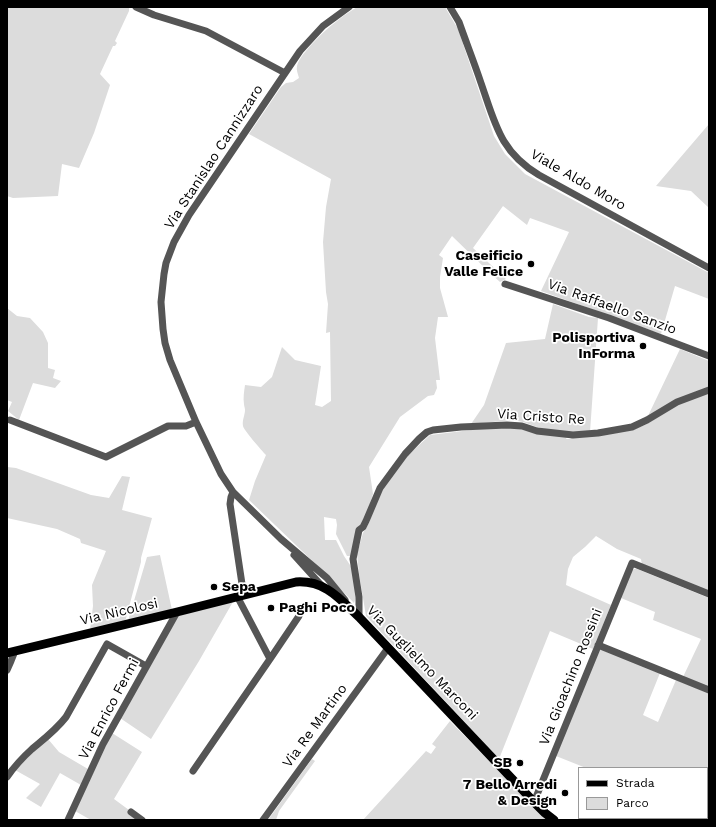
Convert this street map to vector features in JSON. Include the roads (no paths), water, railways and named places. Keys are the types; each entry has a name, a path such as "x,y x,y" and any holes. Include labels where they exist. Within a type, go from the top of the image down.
{"main road":[{"name":"Via Guglielmo Marconi","path":"241,595 305,581 323,586 338,597 359,617 534,802 554,820"},
{"name":"Via Nicolosi","path":"11,652 241,595"}],"street":[{"path":"136,7 154,15 206,31 285,73"},
{"name":"Via Stanislao Cannizzaro","path":"281,539 233,492 221,474 196,422 170,360 165,343 161,316 162,287 165,268 174,242 189,215 300,51 323,26 349,7"},
{"name":"Viale Aldo Moro","path":"450,7 459,22 497,128 506,145 519,161 528,169 709,268"},
{"name":"Via Raffaello Sanzio","path":"506,284 609,318 709,356"},
{"name":"Via Cristo Re","path":"359,617 359,597 353,559 359,530 366,521 380,488 405,454 427,432 460,427 507,425 522,426 537,431 573,435 598,433 632,427 677,402 709,390"},
{"path":"10,420 106,457 168,426 186,426 196,422"},
{"path":"233,492 230,504 242,584 241,595 270,659"},
{"path":"281,539 327,578 359,617"},
{"path":"281,539 323,586"},
{"name":"Via Gioachino Rossini","path":"534,802 632,563 709,594"},
{"name":"Via Enrico Fermi","path":"68,820 103,744 177,612"},
{"path":"193,771 300,616"},
{"path":"7,777 15,766 59,726 66,717 107,644 146,666"},
{"path":"598,645 709,690"},
{"name":"Via Re Martino","path":"263,820 388,648"},
{"path":"7,670 11,662 11,652"},
{"path":"131,812 142,820"}],"place":[{"name":"Caseificio Valle Felice","path":"531,264"},
{"name":"Polisportiva InForma","path":"643,346"},
{"name":"Sepa","path":"214,587"},
{"name":"Paghi Poco","path":"271,608"},
{"name":"SB","path":"520,763"},
{"name":"7 Bello Arredi & Design","path":"565,793"}]}
